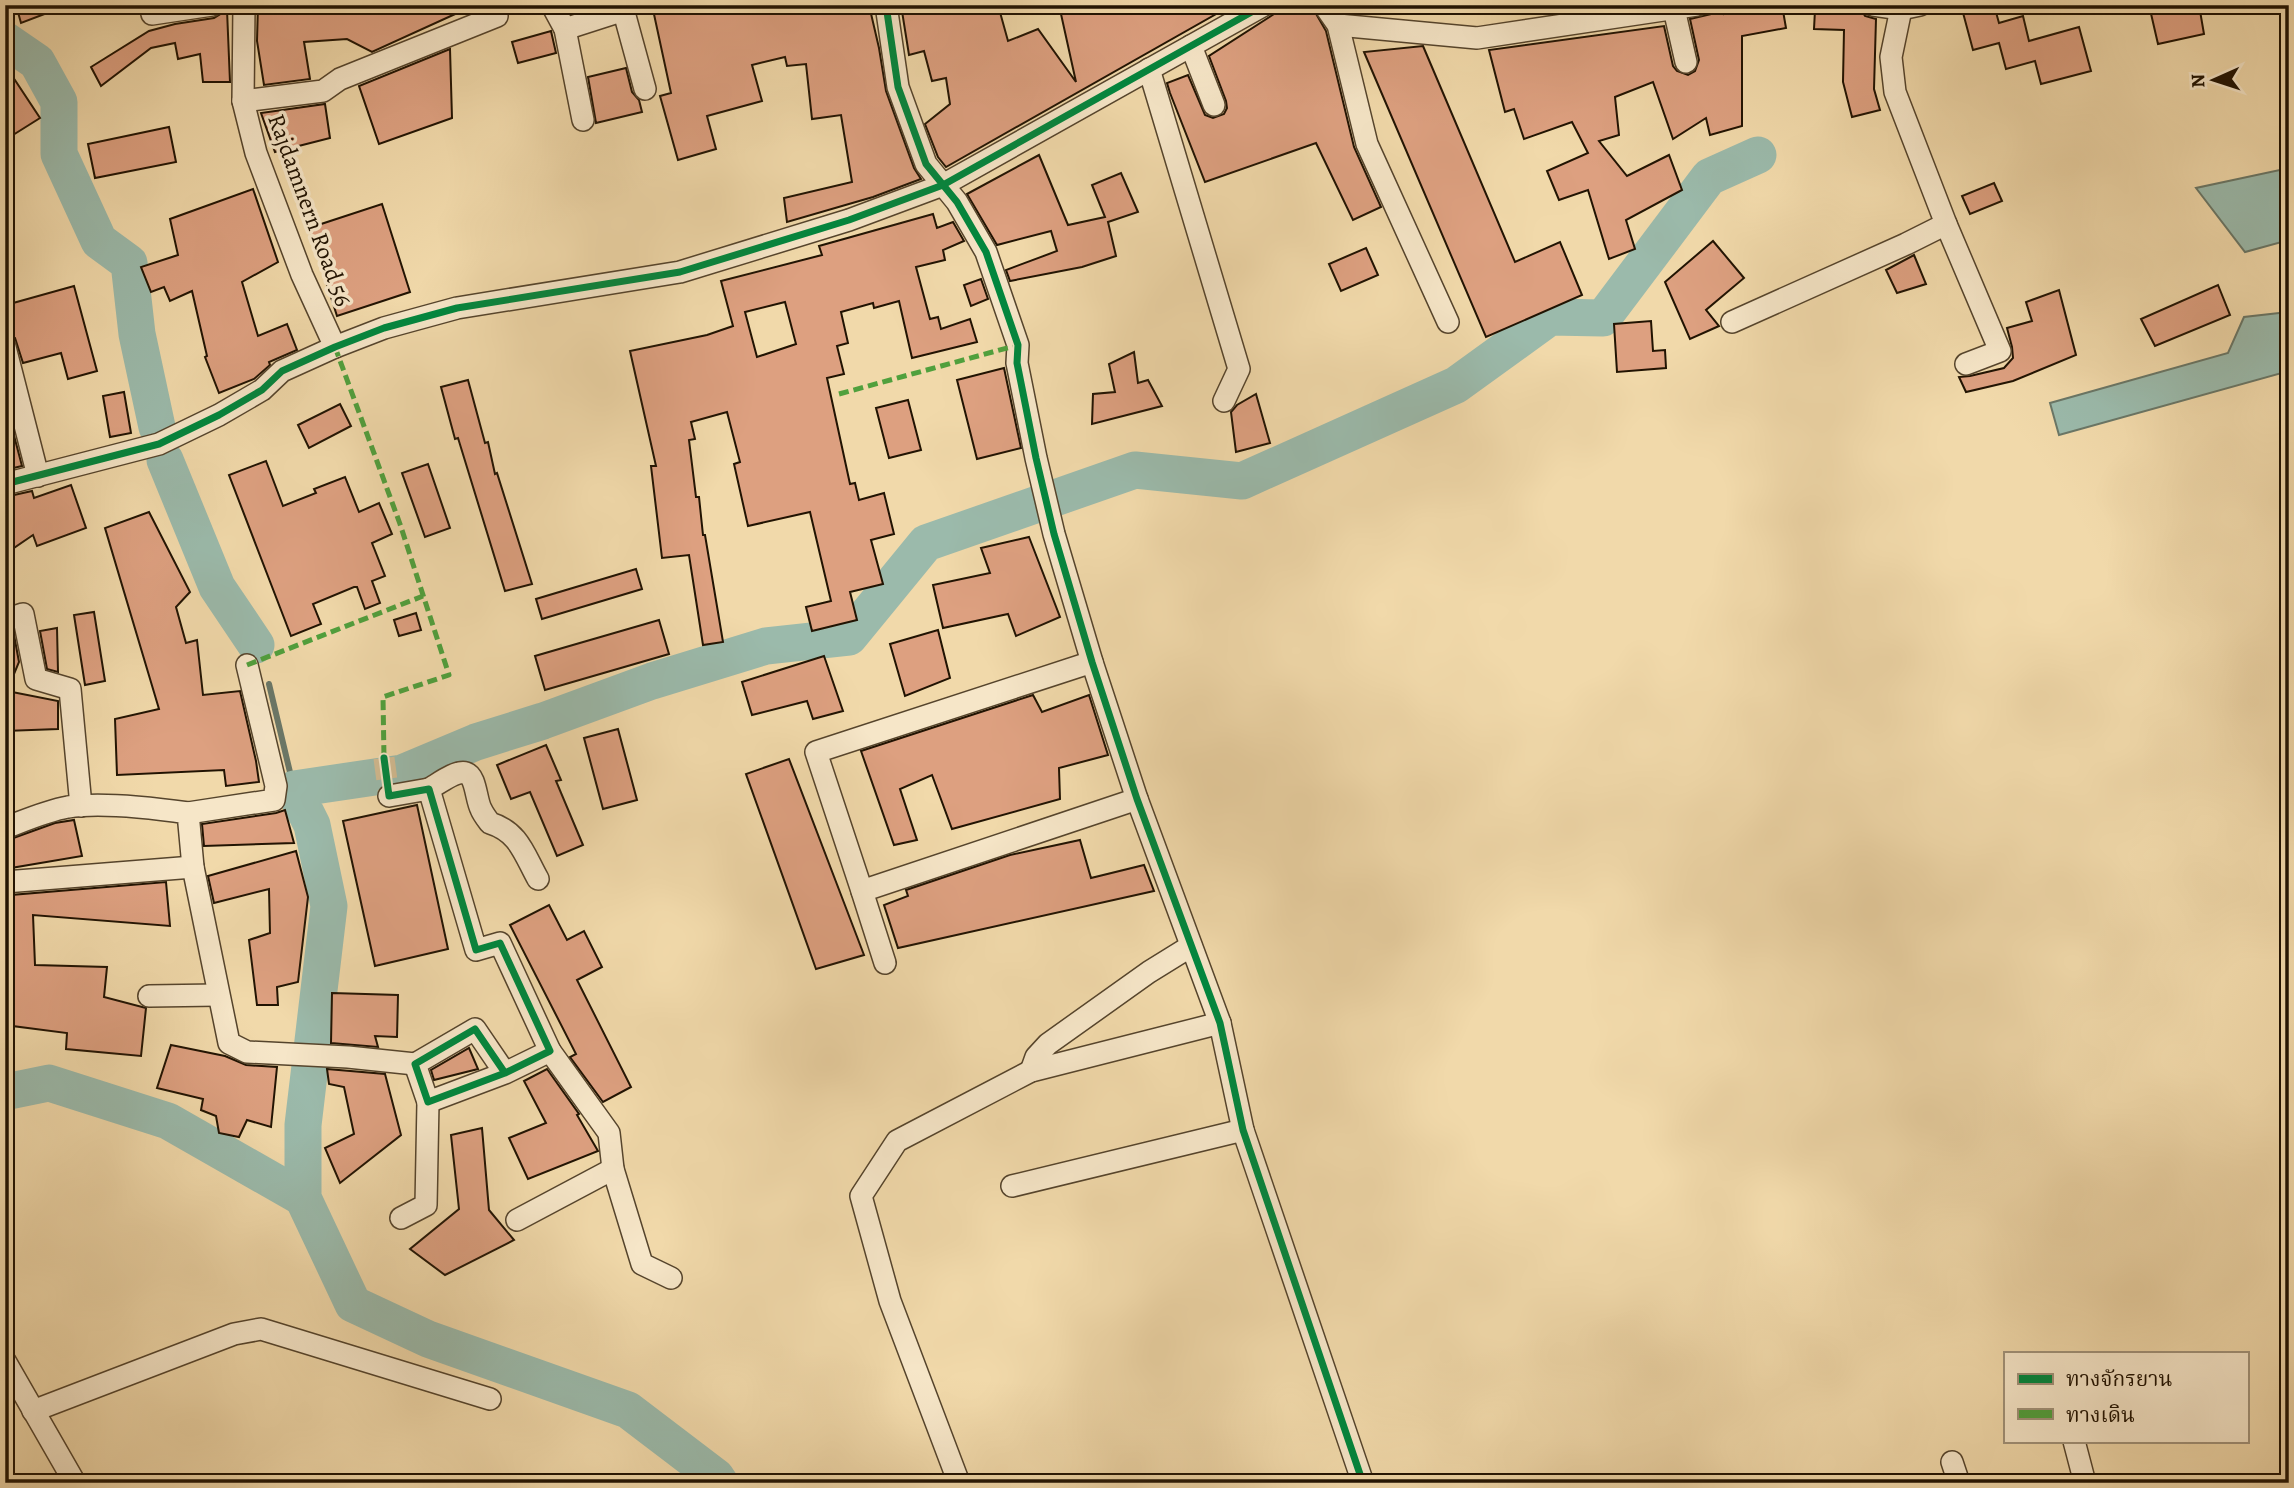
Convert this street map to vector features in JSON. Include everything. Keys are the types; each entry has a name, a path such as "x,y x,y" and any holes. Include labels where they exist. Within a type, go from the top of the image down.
{"street":[{"path":"152,14 212,5"},
{"name":"Rajdamnern Road 56","path":"244,5 243,101 256,153 302,275 335,347"},
{"path":"552,5 565,29 583,120"},
{"path":"886,5 898,87 926,164 957,202 986,252 1018,345 1017,363 1036,458 1054,534 1092,662 1137,799 1220,1023 1244,1130 1363,1483"},
{"path":"5,484 159,444 219,415 262,390 282,371 384,328 457,308 680,272 849,220 943,185 1265,5"},
{"path":"1324,5 1338,25 1367,144 1448,321"},
{"path":"1338,25 1476,38 1697,5"},
{"path":"1873,5 1911,7 1891,57 1895,92 1945,224 2000,351 1966,364"},
{"path":"565,29 623,7 645,89"},
{"path":"1674,9 1686,62"},
{"path":"243,101 323,91 340,79 497,16"},
{"path":"1191,46 1214,105"},
{"path":"1149,69 1239,369 1224,401"},
{"path":"1732,322 1945,224"},
{"path":"5,347 38,476"},
{"path":"5,620 23,614 36,679 70,690 81,806"},
{"path":"886,963 816,752 1092,662"},
{"path":"5,828 42,813 81,806 188,813 274,800 276,786 247,665"},
{"path":"389,796 429,789 456,775 468,774 480,808 490,823 504,827 514,835 538,879"},
{"path":"429,789 476,950 500,943 550,1051 609,1133 613,1169 642,1264 671,1278"},
{"path":"862,891 1137,799"},
{"path":"188,813 193,867 229,1043 247,1052 348,1057 415,1064 475,1029 505,1073"},
{"path":"5,882 193,867"},
{"path":"1031,1070 1036,1057 1048,1044 1139,979 1191,946"},
{"path":"149,996 218,995"},
{"path":"959,1483 890,1301 861,1196 897,1141 1031,1070 1220,1023"},
{"path":"428,1102 505,1073 550,1051"},
{"path":"401,1218 426,1205 428,1102 415,1064"},
{"path":"1012,1186 1244,1130"},
{"path":"517,1220 613,1169"},
{"path":"33,1411 234,1334 261,1329 490,1399"},
{"path":"5,1361 75,1483"},
{"path":"2074,1442 2085,1483"},
{"path":"1952,1462 1959,1483"}],"shaded area":[{"path":"2289,168 2289,240 2245,252 2196,188"},
{"path":"2289,312 2289,371 2059,435 2050,403 2228,353 2244,317"}],"building":[{"path":"16,5 63,5 63,7 21,23"},
{"path":"258,5 475,5 372,52 347,39 304,42 310,79 264,85 257,41"},
{"path":"652,5 869,5 886,91 914,168 921,179 873,197 787,222 784,198 852,182 841,115 812,119 806,64 787,66 785,57 752,65 762,101 707,116 716,149 678,160 660,96 671,93"},
{"path":"901,5 998,5 1008,41 1038,29 1076,82 1059,5 1232,5 946,167 938,157 925,124 950,104 946,78 932,81 924,51 909,55"},
{"path":"1288,5 1311,5 1326,31 1354,147 1381,207 1353,220 1316,143 1205,182 1170,93 1167,83 1188,75 1205,115 1213,118 1224,114 1226,101 1209,56"},
{"path":"1782,5 1786,28 1742,36 1742,126 1710,135 1706,118 1673,139 1653,82 1615,97 1619,135 1599,141 1627,176 1669,155 1682,190 1626,220 1635,249 1609,259 1588,190 1559,200 1547,171 1588,153 1572,122 1524,139 1514,109 1505,112 1489,50 1664,26 1673,66 1677,71 1688,75 1695,71 1699,60 1690,19 1724,11 1724,14"},
{"path":"1976,5 1994,5 1999,23 2023,16 2029,41 2079,27 2091,71 2041,84 2035,61 2006,69 1999,43 1973,50 1962,9"},
{"path":"2149,5 2199,5 2204,34 2158,44"},
{"path":"227,10 230,82 203,82 200,54 178,59 175,43 151,48 101,86 91,67 149,31 214,18"},
{"path":"1815,10 1862,11 1865,16 1876,19 1874,89 1880,110 1852,117 1843,82 1844,30 1814,29"},
{"path":"551,31 556,53 518,63 512,42"},
{"path":"1423,46 1515,262 1560,242 1582,295 1486,337 1364,52"},
{"path":"450,49 452,118 379,144 359,86"},
{"path":"5,65 40,118 5,140"},
{"path":"626,68 632,92 639,100 642,112 596,123 588,77"},
{"path":"325,104 330,138 275,152 261,113"},
{"path":"169,127 176,162 95,178 88,144"},
{"path":"1039,155 1068,225 1105,217 1092,185 1121,173 1138,212 1108,222 1116,256 1082,267 1010,281 1006,270 1057,251 1051,231 997,245 967,194"},
{"path":"1994,183 2002,201 1970,214 1962,196"},
{"path":"253,189 278,262 242,282 258,336 287,324 297,350 269,362 270,365 254,379 219,393 205,357 207,356 192,291 170,301 164,287 151,292 141,267 178,255 170,219"},
{"path":"382,204 410,292 337,316 309,228"},
{"path":"933,214 937,228 953,222 964,241 943,250 945,260 916,267 930,319 938,317 941,329 970,319 977,342 912,358 899,301 874,308 873,303 841,312 848,343 837,346 844,374 827,378 850,484 855,483 859,500 884,493 894,534 871,540 883,584 850,592 857,620 812,631 806,607 831,601 810,512 748,526 734,464 740,462 727,412 691,422 695,439 689,440 696,497 699,497 703,535 723,642 703,645 689,555 662,558 651,466 656,466 630,351 707,335 733,326 721,281 822,255 819,246","holes":["785,302 796,344 757,357 745,312"]},
{"path":"1713,241 1744,278 1706,310 1719,326 1690,339 1665,282"},
{"path":"1366,248 1378,275 1341,291 1329,264"},
{"path":"1914,255 1926,284 1897,293 1886,270"},
{"path":"981,279 988,299 971,306 964,285"},
{"path":"2218,285 2230,315 2155,346 2141,319"},
{"path":"74,286 97,371 68,379 61,353 23,363 15,338 5,334 5,325 11,324 6,305"},
{"path":"2059,290 2076,355 2013,381 1966,392 1959,377 2004,368 2013,358 2007,328 2032,321 2026,302"},
{"path":"1651,321 1653,351 1665,350 1666,368 1617,372 1614,324"},
{"path":"1134,352 1138,383 1148,380 1162,406 1092,424 1093,394 1115,392 1109,364"},
{"path":"1004,368 1021,448 977,459 957,380"},
{"path":"468,380 485,443 488,442 495,474 497,473 532,584 505,591 458,438 455,439 441,387"},
{"path":"124,392 131,433 110,437 103,396"},
{"path":"1256,394 1270,443 1236,452 1231,412 1237,405"},
{"path":"908,400 921,450 889,458 876,408"},
{"path":"340,404 351,426 309,448 298,425"},
{"path":"5,409 22,466 5,470"},
{"path":"266,461 283,506 316,493 314,489 345,477 359,512 379,503 392,534 372,543 385,576 372,581 380,603 365,609 357,587 354,587 313,604 321,624 291,636 229,475"},
{"path":"428,464 450,528 425,537 402,473"},
{"path":"71,485 86,528 37,546 33,535 5,554 5,497 32,491 34,498"},
{"path":"149,512 190,592 176,607 186,643 197,640 203,695 240,691 259,782 226,786 224,770 117,775 115,719 159,709 105,528"},
{"path":"1029,537 1060,617 1016,636 1008,614 943,628 933,585 990,573 981,548"},
{"path":"636,569 642,589 542,619 536,599"},
{"path":"94,612 105,681 85,685 74,615"},
{"path":"416,613 421,630 399,636 394,620"},
{"path":"659,620 669,654 545,690 535,656"},
{"path":"57,628 58,672 47,669 40,631"},
{"path":"938,630 950,678 905,696 890,644"},
{"path":"14,635 19,662 7,691 58,701 58,729 5,731 5,637"},
{"path":"824,656 843,711 813,719 807,701 752,715 742,682"},
{"path":"1033,695 1042,712 1089,695 1108,755 1059,768 1060,799 952,829 932,775 900,789 917,840 894,845 861,751"},
{"path":"618,729 637,800 603,809 584,738"},
{"path":"546,745 561,780 556,781 583,845 557,856 530,792 511,799 497,765"},
{"path":"789,759 864,955 816,969 746,774"},
{"path":"417,805 448,949 375,966 343,821"},
{"path":"285,810 294,843 204,846 202,824"},
{"path":"74,820 82,856 5,869 5,841 55,823"},
{"path":"1080,840 1091,878 1144,865 1154,891 898,948 884,905 908,896 906,890 1010,855"},
{"path":"296,851 308,897 298,982 277,987 278,1005 257,1005 249,940 270,933 269,889 214,903 208,876"},
{"path":"166,882 170,926 33,915 35,965 107,967 104,997 146,1008 141,1056 66,1049 67,1033 5,1025 5,925 11,925 11,895"},
{"path":"549,905 567,940 584,931 602,967 577,980 631,1087 603,1102 570,1057 576,1054 510,925"},
{"path":"332,993 398,995 397,1037 375,1036 378,1047 331,1043"},
{"path":"171,1045 225,1056 246,1065 277,1067 271,1127 247,1120 239,1137 219,1133 216,1116 201,1110 203,1099 157,1088"},
{"path":"469,1048 478,1069 434,1080 431,1070"},
{"path":"327,1069 385,1074 401,1135 340,1183 325,1148 354,1134 344,1087 329,1084"},
{"path":"547,1069 579,1114 577,1115 598,1151 528,1179 509,1138 546,1123 524,1081"},
{"path":"482,1128 489,1210 514,1240 445,1275 410,1249 459,1209 451,1135"}],"waterway":[{"path":"5,40 37,62 59,102 59,154 99,241 129,263 137,334 157,427"},
{"path":"720,1483 716,1477 628,1410 428,1339 353,1304 303,1198 303,1125 329,906 312,825 294,789 402,773 476,742 652,681 766,646 849,637 926,543 1135,470 1242,481 1456,385 1550,317 1603,318 1709,177 1758,155"},
{"path":"165,460 217,587 256,645"},
{"path":"269,684 294,789"},
{"path":"5,1092 49,1083 168,1121 303,1198"}],"tunnel":[{"path":"384,758 389,796"}],"marked path":[{"path":"839,394 1018,345"},
{"path":"335,347 400,524 449,675 383,697 384,758"},
{"path":"247,665 423,596"}],"cycle path":[{"path":"886,5 898,87 926,164 957,202 986,252 1018,345 1017,363 1036,458 1054,534 1092,662 1137,799 1220,1023 1243,1130 1363,1483"},
{"path":"5,484 159,444 219,415 262,390 282,371 384,328 457,308 680,272 849,220 943,185 1264,5"},
{"path":"384,758 389,796 429,789 476,950 500,943 550,1051 505,1073 475,1029 415,1064 428,1102 505,1073"}]}
